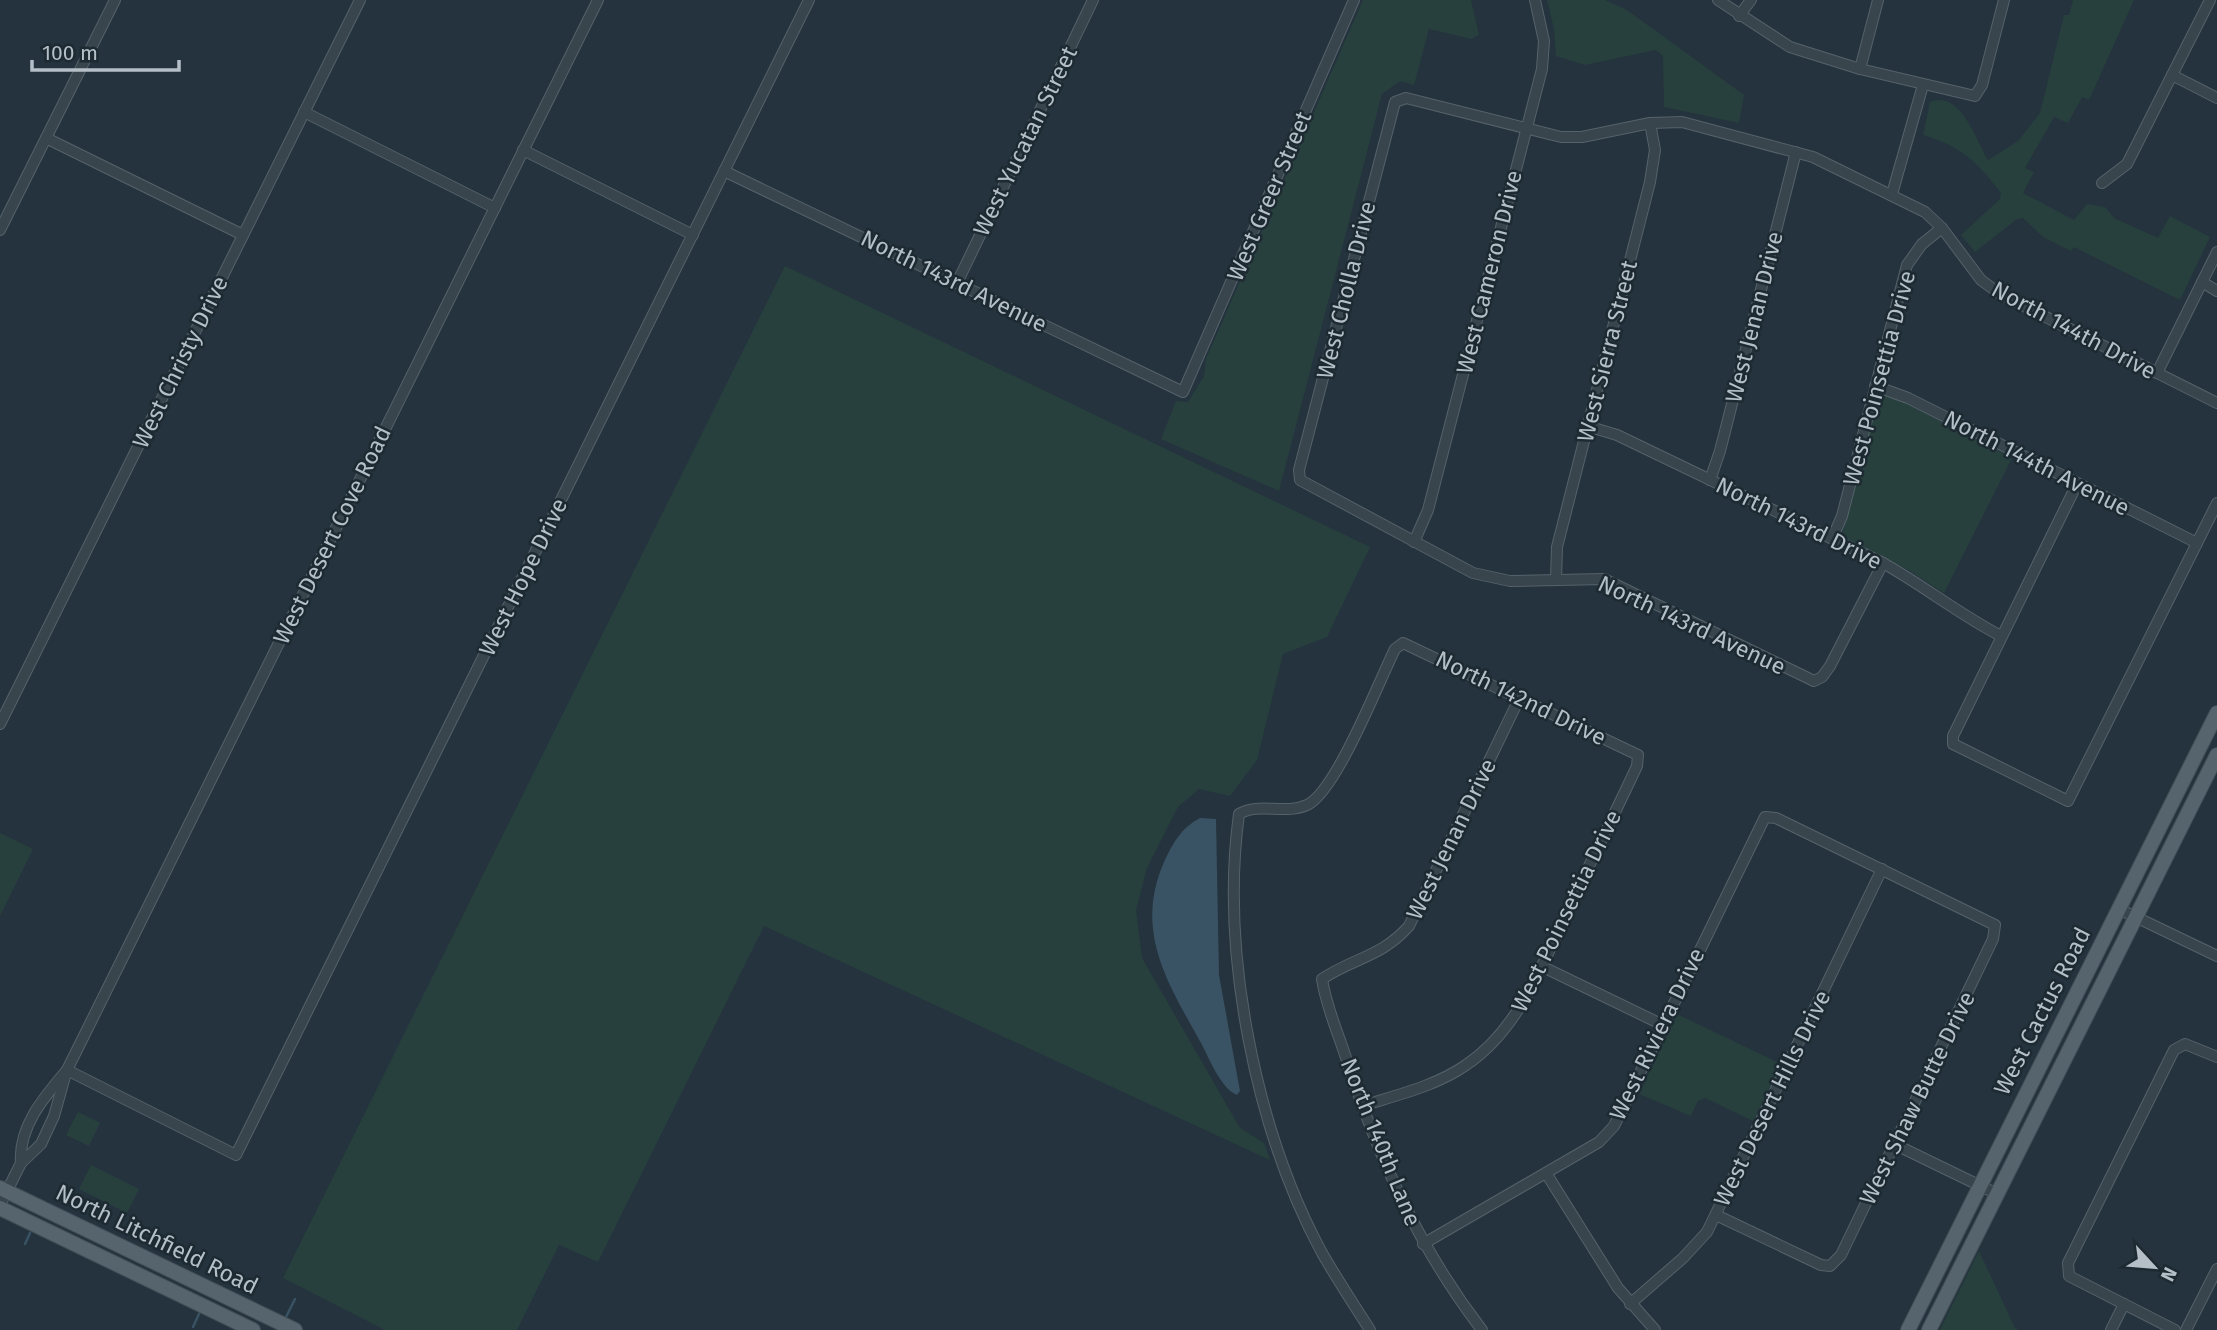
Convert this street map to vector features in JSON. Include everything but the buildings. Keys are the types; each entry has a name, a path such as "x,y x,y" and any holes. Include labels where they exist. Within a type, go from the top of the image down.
{"main road":[{"name":"West Cactus Road","path":"1908,1330 2217,713"},
{"name":"West Cactus Road","path":"1930,1330 2217,755"},
{"name":"North Litchfield Road","path":"4,1190 295,1330"},
{"name":"North Litchfield Road","path":"0,1206 253,1330"}],"street":[{"path":"0,230 115,0"},
{"name":"West Christy Drive","path":"0,724 360,0"},
{"name":"West Desert Cove Road","path":"21,1163 20,1147 29,1125 66,1070 598,0"},
{"name":"West Hope Drive","path":"66,1070 236,1155 809,0"},
{"name":"West Yucatan Street","path":"957,283 1093,0"},
{"name":"West Greer Street","path":"1183,392 1354,0"},
{"name":"West Cameron Drive","path":"1414,542 1428,510 1544,54 1535,0"},
{"path":"1718,0 1790,47 1860,69 1975,96 1982,85 2004,0"},
{"path":"1739,16 1751,0"},
{"path":"1860,69 1878,0"},
{"path":"2102,183 2127,164 2210,0"},
{"path":"2172,75 2217,98"},
{"path":"1892,194 1923,85"},
{"name":"North 144th Drive","path":"1395,102 1406,98 1570,138 1650,123 1682,122 1796,152 1892,194 1925,212 1942,228 1981,280 2000,294 2217,403"},
{"name":"West Cholla Drive","path":"1300,480 1299,470 1395,102"},
{"path":"304,112 495,208"},
{"name":"West Sierra Street","path":"1556,579 1557,547 1650,182 1655,150 1650,123"},
{"path":"46,138 243,235"},
{"path":"523,150 693,235"},
{"name":"West Jenan Drive","path":"1710,480 1720,451 1796,152"},
{"name":"North 143rd Avenue","path":"724,171 1183,392"},
{"name":"West Poinsettia Drive","path":"1832,539 1842,516 1907,265 1922,244 1942,228"},
{"path":"2157,373 2217,252"},
{"path":"2202,282 2217,291"},
{"name":"North 144th Avenue","path":"1875,386 1908,398 2197,543"},
{"name":"North 143rd Drive","path":"1587,426 1617,435 1883,564 1912,579 1973,622 2001,636"},
{"name":"North 143rd Avenue","path":"1300,480 1485,577 1510,581 1604,579 1814,681 1822,677 1830,666 1883,564"},
{"path":"2077,484 1953,736 1953,744 2068,801 2217,503"},
{"name":"North 142nd Drive","path":"1370,1330 1322,1253 1310,1227 1285,1166 1264,1097 1248,1030 1238,951 1236,899 1239,814 1248,808 1283,811 1304,806 1322,793 1335,773 1395,649 1403,643 1638,755"},
{"name":"West Jenan Drive","path":"1322,979 1388,947 1409,926 1520,697"},
{"name":"West Poinsettia Drive","path":"1362,1106 1431,1083 1466,1066 1484,1052 1509,1024 1541,966 1637,766 1638,755"},
{"name":"West Riviera Drive","path":"1423,1244 1599,1142 1614,1126 1765,817 1776,818 1882,870"},
{"name":"West Shaw Butte Drive","path":"1716,1215 1821,1265 1830,1266 1841,1255 1993,939 1995,925 1882,870"},
{"name":"West Desert Hills Drive","path":"1630,1304 1698,1244 1716,1215 1882,870"},
{"path":"2119,909 2217,956"},
{"path":"1541,966 1662,1025"},
{"name":"North 140th Lane","path":"1322,979 1362,1106 1385,1165 1423,1244 1482,1330"},
{"path":"2175,1330 2069,1276 2068,1263 2174,1050 2185,1044 2217,1057"},
{"name":"West Desert Cove Road","path":"0,1206 4,1190 21,1163 41,1144 57,1108 66,1070"},
{"path":"1894,1144 1997,1194"},
{"path":"1546,1173 1630,1304 1655,1330"},
{"path":"2186,1330 2217,1269"},
{"path":"2110,1330 2124,1304"}],"green space":[{"path":"1363,0 1471,0 1479,35 1471,39 1429,29 1414,85 1400,81 1382,94 1279,491 1161,439 1176,401 1188,402 1204,376 1206,359"},
{"path":"1547,0 1605,0 1627,10 1744,95 1739,123 1664,107 1663,56 1656,50 1585,65 1556,56 1554,29"},
{"path":"2073,0 2134,0 2089,100 2082,97 2068,123 2054,117 2025,168 2034,172 2023,193 2074,220 2087,204 2105,207 2114,218 2158,238 2170,216 2210,237 2180,300 2074,247 2071,251 2043,237 2023,218 2017,219 1975,252 1961,235 2000,199 2001,193 1967,156 1948,144 1923,135 1930,102 1941,100 1958,109 1966,119 1988,160 2018,141 2040,113 2064,15 2069,15"},
{"path":"785,266 1370,547 1327,637 1283,654 1257,760 1230,796 1199,789 1178,807 1147,868 1136,910 1142,958 1240,1128 1264,1143 1270,1160 764,926 598,1262 559,1245 517,1330 385,1330 283,1278"},
{"path":"1885,392 2012,458 1944,593 1906,569 1844,539 1843,530 1877,396"},
{"path":"0,833 33,849 0,916"},
{"path":"1677,1014 1781,1064 1753,1121 1705,1098 1698,1101 1691,1116 1639,1094"},
{"path":"78,1112 100,1123 89,1146 66,1135"},
{"path":"91,1165 139,1189 127,1213 79,1189"},
{"path":"1979,1251 2015,1328 2019,1330 1940,1330"}],"water":[{"path":"1200,818 1216,819 1219,975 1240,1091 1237,1095 1221,1080 1177,999 1158,956 1154,934 1152,911 1164,862 1178,837"}],"waterway":[{"path":"25,1244 30,1233"},
{"path":"286,1317 295,1299"},
{"path":"193,1327 199,1314"}]}
